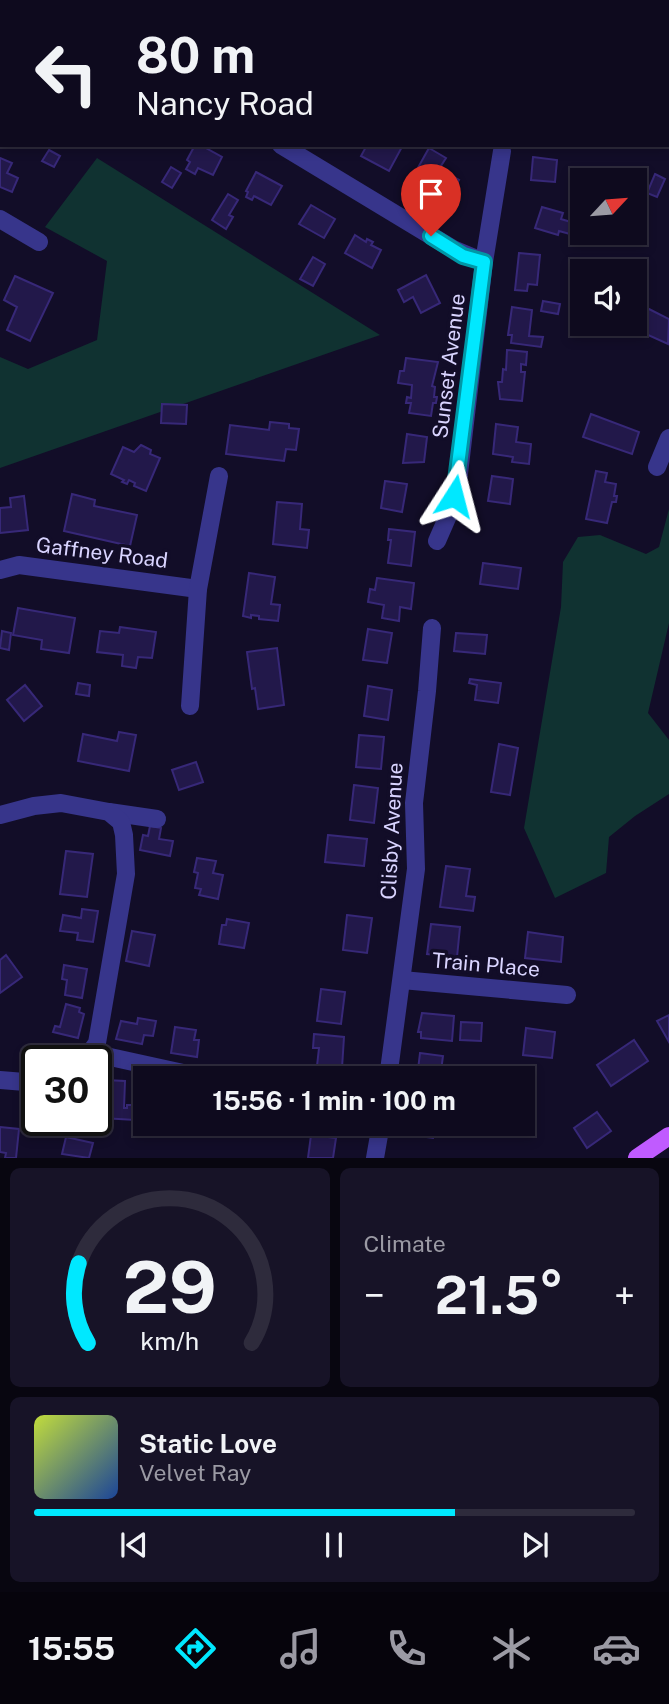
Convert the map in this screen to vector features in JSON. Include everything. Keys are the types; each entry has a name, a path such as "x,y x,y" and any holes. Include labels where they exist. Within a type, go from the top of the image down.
{"main road":[{"path":"637,1158 669,1136"}],"street":[{"path":"284,147 453,250 484,262"},
{"name":"Sunset Avenue","path":"437,541 451,509 458,482 484,262 502,151"},
{"path":"0,219 39,242"},
{"path":"657,467 669,438"},
{"path":"190,706 198,589 219,476"},
{"name":"Gaffney Road","path":"0,570 19,565 198,589"},
{"name":"Clisby Avenue","path":"390,1066 416,869 414,803 432,628"},
{"path":"0,815 24,808 61,803 157,818"},
{"path":"96,1045 126,874 121,822 110,812"},
{"name":"Train Place","path":"401,980 567,995"},
{"path":"112,1061 139,1066"},
{"path":"0,1080 21,1082"},
{"path":"375,1158 379,1136"}],"green space":[{"path":"97,158 380,335 0,468 0,357 28,369 97,340 107,261 45,227"},
{"path":"669,509 669,623 648,713 669,740 669,794 609,837 606,873 555,898 524,828 561,607 563,562 578,537 600,535 646,554 659,547"}],"building":[{"path":"194,147 206,147 222,157 213,175 198,168 195,174 186,169 190,162 187,160"},
{"path":"366,147 402,147 389,171 361,156"},
{"path":"429,148 446,158 439,169 459,180 445,204 428,191 432,182 415,173"},
{"path":"49,150 60,156 54,167 42,161"},
{"path":"533,157 557,160 555,182 531,180"},
{"path":"0,158 12,163 7,173 18,178 12,192 0,187"},
{"path":"171,167 181,173 172,188 162,182"},
{"path":"256,172 282,186 271,205 254,196 252,200 246,197 246,191"},
{"path":"655,174 665,179 657,197 648,193"},
{"path":"228,194 238,200 229,215 233,217 226,229 212,220"},
{"path":"311,205 335,219 324,238 299,224"},
{"path":"542,207 563,213 561,219 570,222 570,234 559,231 558,235 535,228"},
{"path":"355,235 366,242 367,239 373,242 371,245 381,250 372,268 345,253"},
{"path":"519,253 540,255 537,285 528,284 527,291 515,290"},
{"path":"313,257 325,264 313,286 300,279"},
{"path":"426,275 440,303 421,313 413,297 404,302 398,290"},
{"path":"15,276 53,293 30,341 7,330 17,307 4,300"},
{"path":"543,301 560,304 558,314 541,311"},
{"path":"512,307 532,310 529,336 543,337 541,347 511,343 512,335 508,335"},
{"path":"647,308 669,319 668,344 647,335"},
{"path":"507,350 527,352 526,365 521,364 521,372 525,372 522,401 500,399 498,382 502,382 503,369 506,370"},
{"path":"406,358 438,362 432,386 435,387 434,397 437,397 431,416 409,413 411,403 406,403 407,397 411,398 412,385 398,383"},
{"path":"162,404 187,405 186,424 161,423"},
{"path":"591,414 639,432 632,454 583,437"},
{"path":"270,422 289,424 289,428 299,429 296,450 286,449 284,461 226,454 230,425 269,430"},
{"path":"496,424 518,427 516,442 531,444 529,464 512,462 513,457 493,454"},
{"path":"407,434 427,437 424,462 403,463"},
{"path":"141,445 151,450 150,454 160,458 146,491 134,486 135,483 129,480 127,484 111,474 123,447 134,452"},
{"path":"596,471 607,473 605,482 616,484 616,502 612,502 607,523 586,519"},
{"path":"492,476 513,479 510,504 488,501"},
{"path":"385,481 407,484 402,512 381,508"},
{"path":"72,494 95,500 94,506 137,515 130,546 64,531"},
{"path":"24,496 28,530 0,533 0,508 11,507 10,498"},
{"path":"277,502 302,504 300,529 309,530 307,548 273,544"},
{"path":"389,529 415,532 411,566 388,563 391,540 388,540"},
{"path":"483,563 521,568 518,589 480,584"},
{"path":"249,573 275,577 271,604 280,605 278,621 259,619 259,616 243,616"},
{"path":"377,578 414,583 411,609 400,607 399,621 382,618 384,605 368,602 370,589 375,590"},
{"path":"18,608 75,618 69,653 41,649 42,640 13,635"},
{"path":"120,627 156,632 152,658 138,657 136,668 122,666 123,655 97,652 100,631 119,633"},
{"path":"368,629 392,633 387,663 363,660"},
{"path":"2,631 11,633 9,650 0,648"},
{"path":"456,633 487,635 485,654 454,651"},
{"path":"277,648 284,705 258,709 255,688 252,689 247,652"},
{"path":"470,679 501,683 498,703 475,700 477,685 469,683"},
{"path":"78,683 90,685 89,696 76,694"},
{"path":"25,685 42,706 24,721 7,700"},
{"path":"368,686 392,690 388,720 364,716"},
{"path":"119,732 136,735 129,771 78,761 83,734 117,741"},
{"path":"359,735 384,737 381,769 356,767"},
{"path":"499,744 518,748 510,795 491,792"},
{"path":"196,762 203,782 179,790 172,770"},
{"path":"354,785 378,788 374,823 350,820"},
{"path":"150,826 161,828 159,839 173,841 170,856 140,850 143,835 148,836"},
{"path":"328,835 367,839 364,866 325,862"},
{"path":"66,851 93,854 87,897 60,894"},
{"path":"197,858 216,861 213,873 223,875 218,899 199,895 201,889 195,888"},
{"path":"446,866 470,869 466,896 475,897 473,911 440,907"},
{"path":"82,909 98,911 93,942 77,940 78,933 60,931 63,915 81,918"},
{"path":"347,915 372,918 367,953 343,950"},
{"path":"227,919 249,923 244,948 219,944 222,925 226,925"},
{"path":"431,924 460,927 457,957 427,954"},
{"path":"132,931 155,935 149,966 126,961"},
{"path":"528,932 563,937 561,962 525,958"},
{"path":"6,955 22,977 0,993 0,960"},
{"path":"64,965 87,969 82,998 65,995 67,980 62,979"},
{"path":"321,989 345,992 341,1024 317,1021"},
{"path":"66,1004 80,1008 79,1012 84,1014 78,1038 53,1032 55,1026 60,1027"},
{"path":"422,1013 454,1016 452,1041 421,1038 421,1032 418,1032"},
{"path":"669,1015 669,1042 657,1021"},
{"path":"138,1018 156,1021 153,1036 144,1035 142,1044 116,1039 121,1021 137,1024"},
{"path":"461,1022 482,1023 481,1041 460,1040"},
{"path":"175,1027 196,1030 194,1040 199,1040 197,1057 171,1053"},
{"path":"526,1028 555,1032 552,1058 523,1055"},
{"path":"314,1034 344,1037 342,1066 317,1066 319,1048 313,1048"},
{"path":"634,1040 648,1061 611,1086 597,1065"},
{"path":"420,1053 443,1056 442,1066 418,1066"},
{"path":"112,1080 125,1081 124,1108 133,1105 133,1120 112,1119"},
{"path":"597,1112 611,1131 587,1148 574,1128"},
{"path":"0,1127 19,1129 16,1158 5,1158 6,1153 0,1152"},
{"path":"311,1136 336,1138 333,1158 308,1158"},
{"path":"66,1137 93,1143 89,1158 62,1154"}],"route":[{"path":"431,236 463,256 484,262 458,482 454,496"}]}
